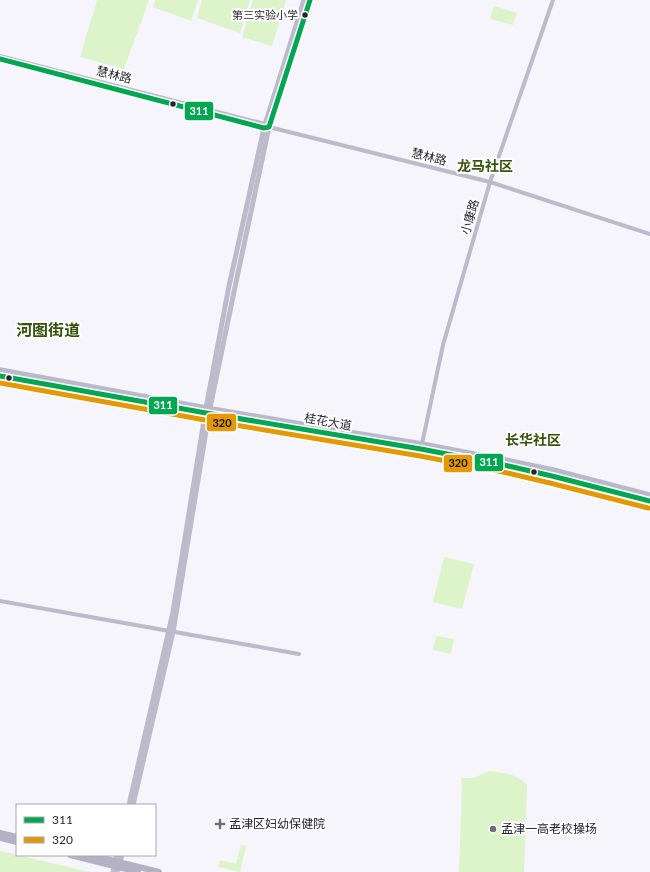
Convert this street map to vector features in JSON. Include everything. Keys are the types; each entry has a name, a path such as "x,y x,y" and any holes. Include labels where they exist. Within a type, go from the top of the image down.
{"main road":[{"name":"桂花大道","path":"0,370 208,411 504,465 650,501"},
{"name":"桂花大道","path":"0,376 208,411 422,444 553,470 650,495"},
{"path":"0,833 16,837"},
{"path":"0,838 16,842"},
{"path":"75,856 159,872"},
{"path":"93,856 138,872"}],"street":[{"path":"133,804 171,631 208,411 266,127 304,0"},
{"path":"266,127 310,0"},
{"name":"小康路","path":"422,444 443,345 490,182 553,0"},
{"name":"慧林路","path":"0,56 266,127"},
{"name":"慧林路","path":"0,59 490,182 650,234"},
{"path":"0,601 299,654"},
{"path":"129,804 171,631"},
{"path":"117,865 122,856"}],"green space":[{"path":"97,0 149,0 124,69 80,57"},
{"path":"155,0 198,0 191,21 153,7"},
{"path":"202,0 250,0 240,33 197,18"},
{"path":"253,0 286,0 272,46 242,37"},
{"path":"494,6 517,13 513,25 490,19"},
{"path":"444,557 474,564 462,609 433,602"},
{"path":"436,636 454,639 451,654 433,650"},
{"name":"孟津一高老校操场","path":"490,771 515,776 527,785 524,872 459,872 461,778 474,778"},
{"path":"241,845 246,846 240,872 218,867 220,860 236,864"},
{"path":"0,851 16,855 16,856 90,872 0,872"}],"transit line":[{"name":"311","path":"0,59 264,128 269,127 310,0"},
{"name":"311","path":"0,376 206,413 421,449 504,465 650,501"},
{"name":"320","path":"0,383 205,420 420,456 503,472 648,508"}],"place":[{"name":"第三实验小学","path":"305,15"},
{"name":"孟津区妇幼保健院","path":"220,824"},
{"name":"孟津一高老校操场","path":"493,829"}],"district":[{"name":"龙马社区","path":"485,166"},
{"name":"河图街道","path":"48,330"},
{"name":"长华社区","path":"533,440"}]}
